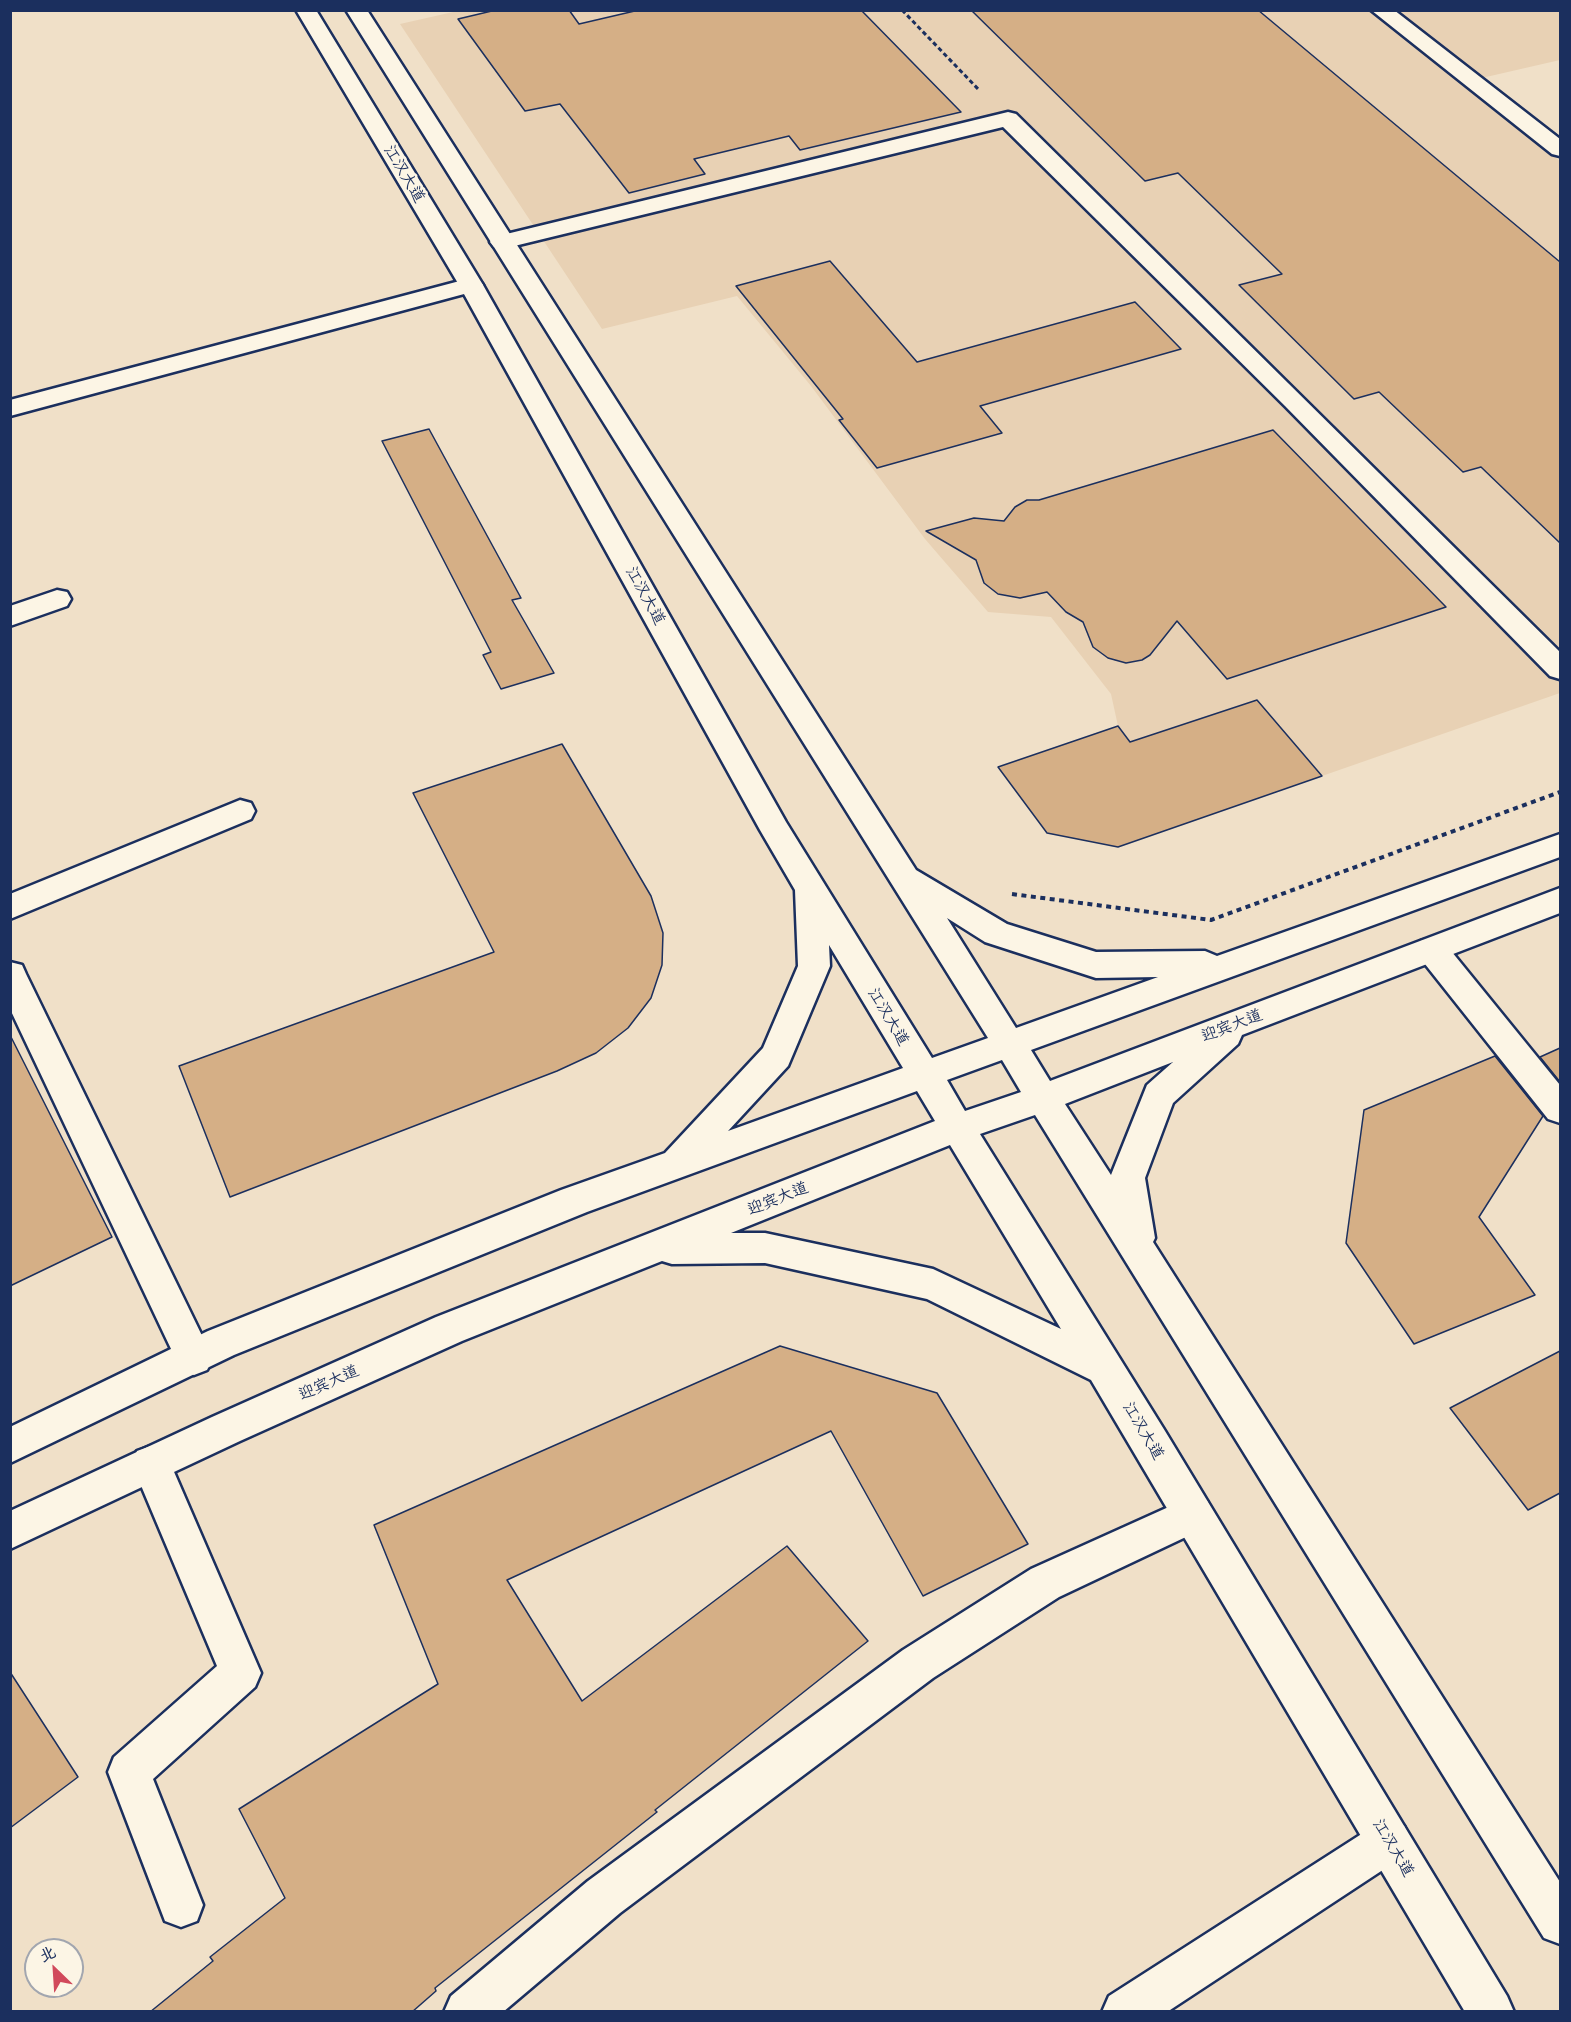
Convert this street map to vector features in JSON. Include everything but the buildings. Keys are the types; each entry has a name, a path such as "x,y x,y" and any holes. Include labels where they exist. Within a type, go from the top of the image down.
{"main road":[{"name":"江汉大道","path":"306,10 471,285 775,830 1193,1514 1491,2012"},
{"path":"356,10 903,875 1560,1922"},
{"path":"1382,10 1560,149"},
{"path":"502,242 1008,119 1294,401 1560,669"},
{"path":"10,408 471,285"},
{"path":"10,617 57,599"},
{"path":"10,907 240,811"},
{"path":"10,1446 194,1358 220,1343 574,1201 1560,845"},
{"path":"903,875 996,933 1096,965 1230,964"},
{"path":"676,1164 776,1056 814,966 810,887"},
{"name":"迎宾大道","path":"10,1531 151,1464 449,1329 956,1128 1043,1098 1560,900"},
{"path":"1432,950 1560,1109"},
{"path":"10,974 194,1358"},
{"path":"1139,1252 1127,1178 1159,1095 1240,1023"},
{"path":"652,1249 765,1248 933,1285 1103,1367"},
{"path":"151,1464 240,1673 129,1773 181,1905"},
{"path":"467,2012 604,1897 918,1664 1045,1583 1193,1514"},
{"path":"1125,2012 1389,1841"}],"path":[{"path":"902,10 1008,119"},
{"path":"1004,893 1211,920 1560,792"}],"shaded area":[{"path":"462,10 1560,11 1560,60 1460,83 1560,161 1560,693 1322,776 1130,742 1118,726 1111,694 1051,617 988,612 925,539 811,386 737,296 602,329 400,24"}]}
